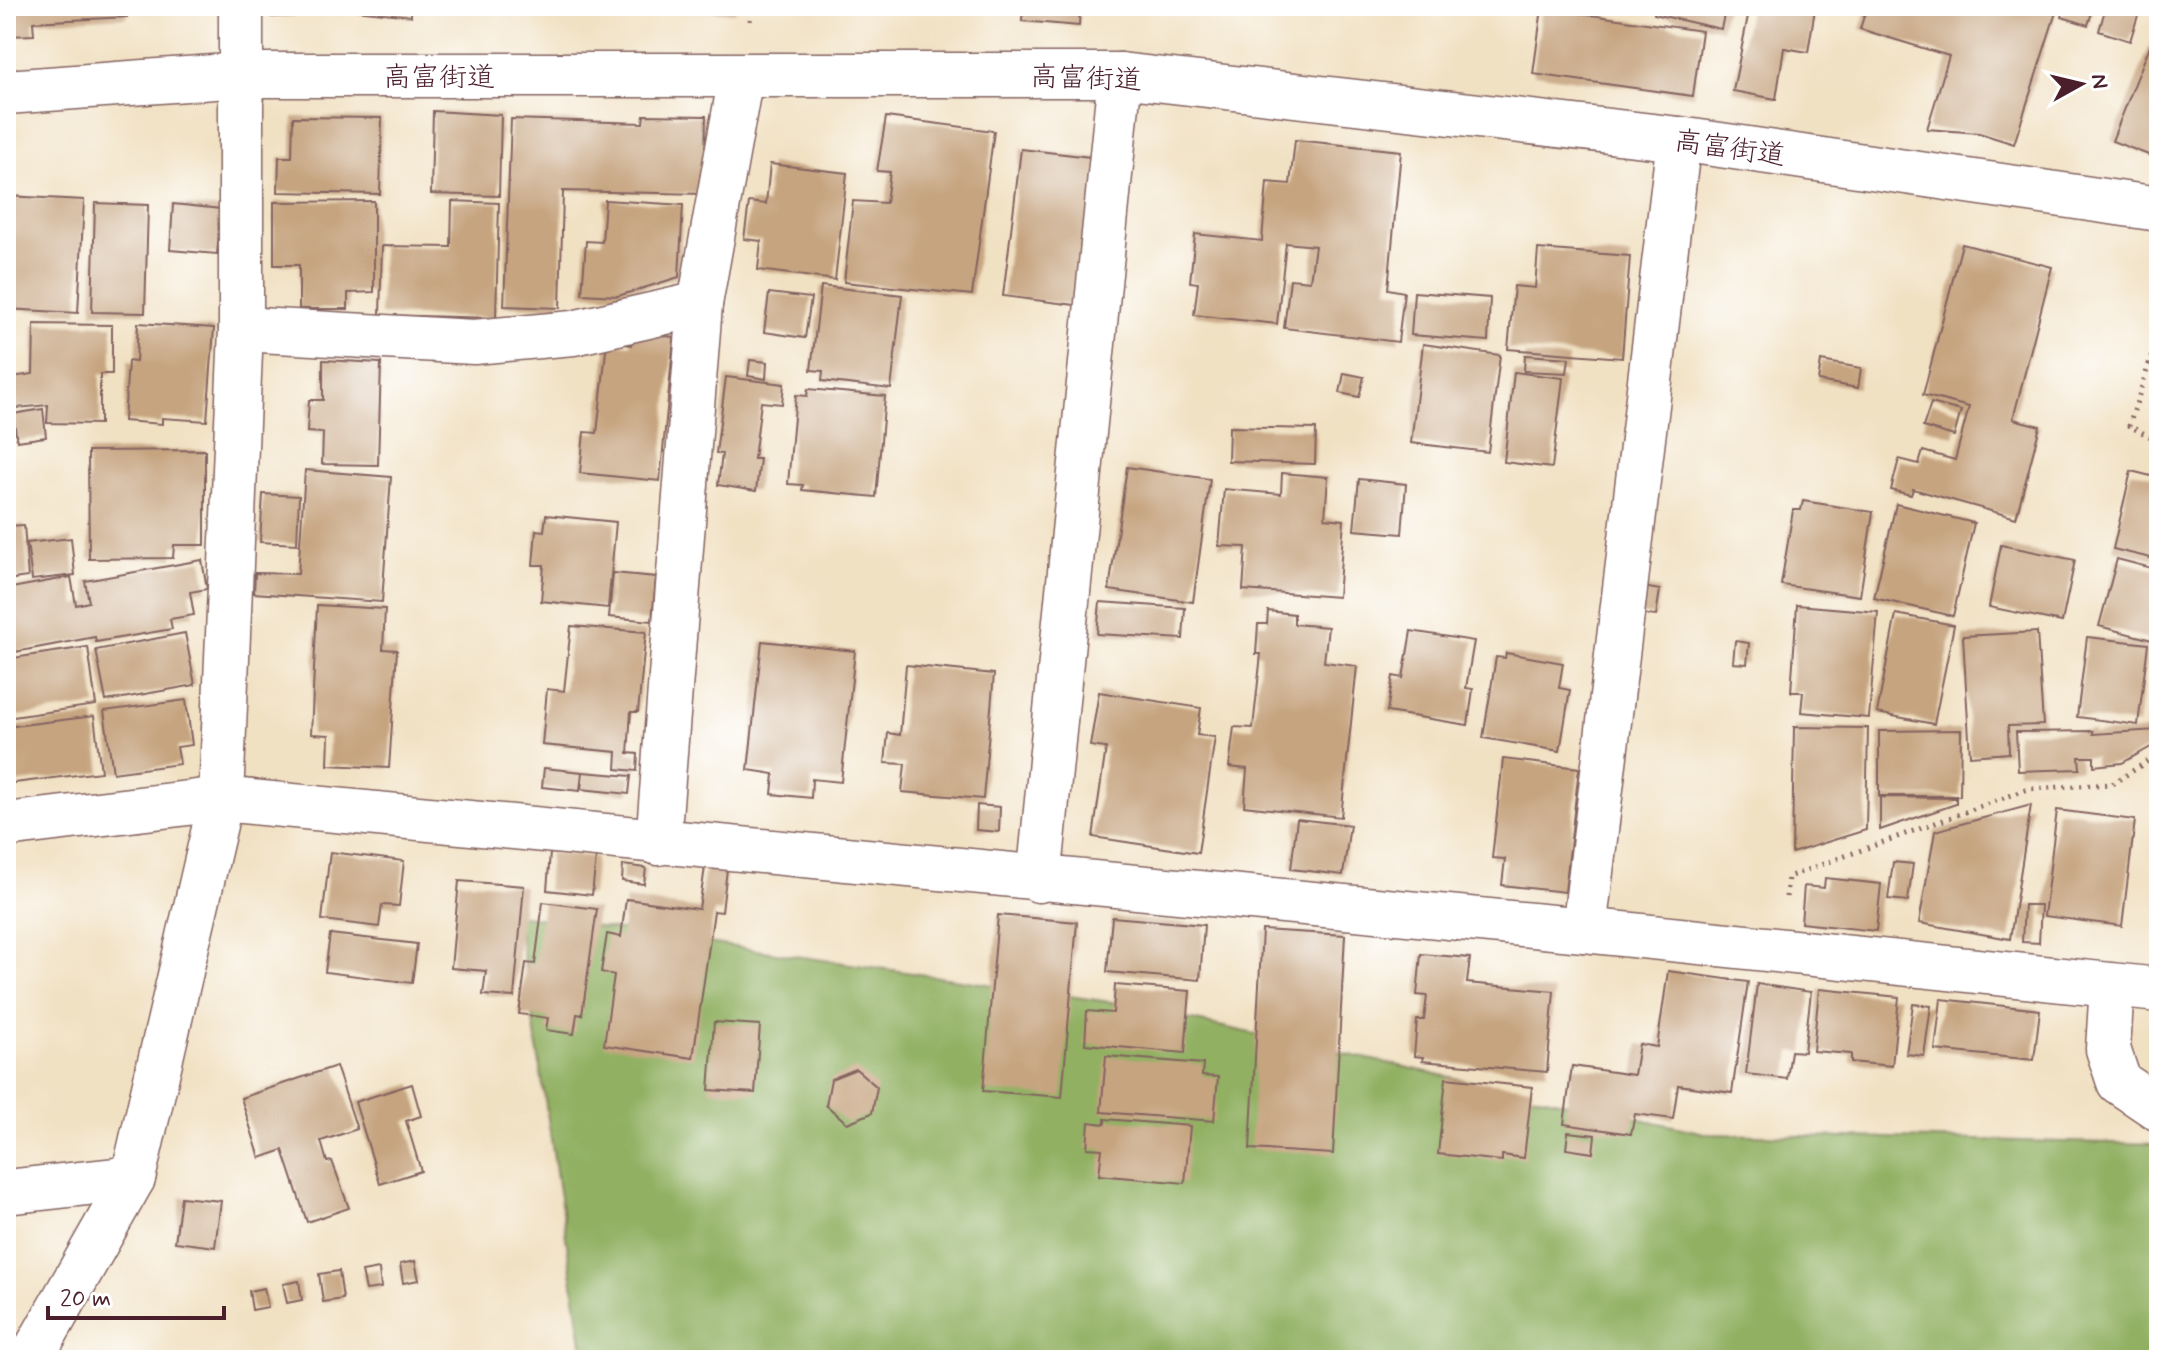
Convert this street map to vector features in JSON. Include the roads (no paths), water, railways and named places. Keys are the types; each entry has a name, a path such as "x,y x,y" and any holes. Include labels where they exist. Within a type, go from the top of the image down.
{"street":[{"path":"30,1360 133,1178 221,799 241,329 241,6"},
{"name":"高富街道","path":"6,92 242,75 1120,75 1679,139 2159,209"},
{"path":"1039,880 1120,75"},
{"path":"658,843 700,304 741,76"},
{"path":"1584,930 1679,139"},
{"path":"241,329 474,342 573,333 700,304"},
{"path":"6,825 221,799 1584,930 2159,990"},
{"path":"2112,986 2108,1049 2119,1082 2159,1109"},
{"path":"6,1192 133,1178"}]}
